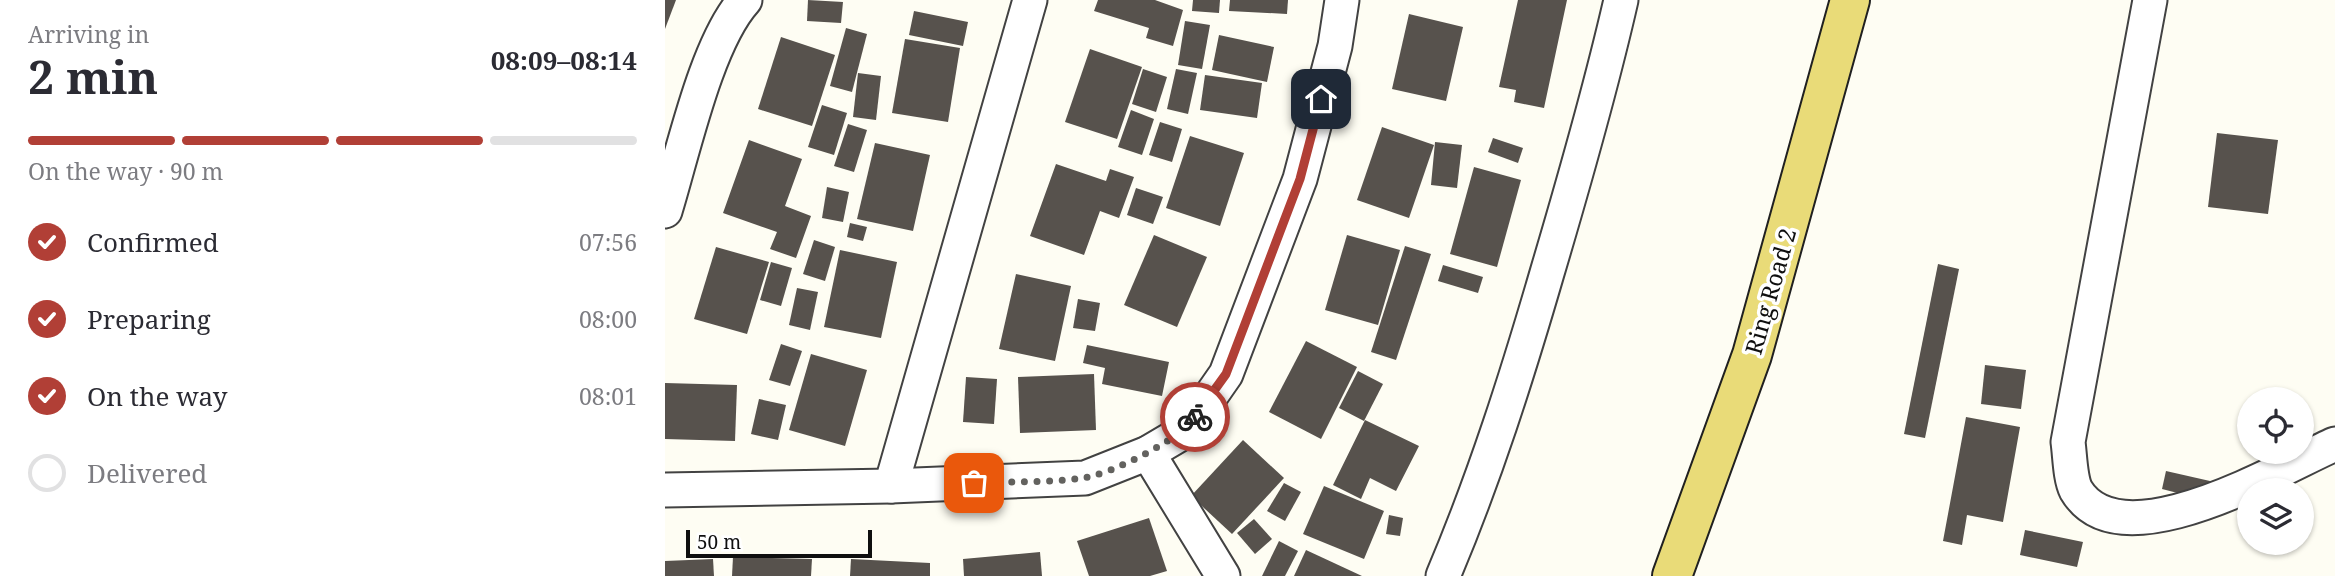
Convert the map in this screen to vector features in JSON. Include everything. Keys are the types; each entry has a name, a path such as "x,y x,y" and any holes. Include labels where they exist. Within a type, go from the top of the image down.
{"main road":[{"name":"Ring Road 2","path":"1672,576 1752,355 1850,0"}],"street":[{"path":"665,211 715,48 735,11 745,0"},
{"path":"891,486 1030,0"},
{"path":"665,490 891,486 1085,478 1148,453 1187,430 1226,374 1300,179 1335,46 1342,0"},
{"path":"1443,576 1472,508 1507,407 1599,98 1621,0"},
{"path":"2150,0 2068,442 2075,488 2096,512 2127,520 2155,518 2210,500 2335,444"},
{"path":"1148,453 1223,576"}],"building":[{"path":"665,0 676,0 665,29"},
{"path":"808,0 843,2 841,23 807,21"},
{"path":"1098,0 1155,0 1183,10 1173,46 1146,38 1149,28 1094,11"},
{"path":"1193,0 1220,0 1219,13 1192,11"},
{"path":"1230,0 1288,0 1287,14 1229,11"},
{"path":"1518,0 1567,0 1544,108 1514,102 1516,90 1499,87"},
{"path":"914,11 968,22 963,46 909,35"},
{"path":"1409,14 1463,27 1446,101 1392,89"},
{"path":"1185,21 1210,25 1202,69 1178,65"},
{"path":"846,28 867,34 852,92 830,86"},
{"path":"1219,35 1274,47 1267,82 1212,70"},
{"path":"781,37 835,55 812,126 758,109"},
{"path":"905,39 960,48 948,122 892,113"},
{"path":"1090,49 1142,67 1117,139 1065,122"},
{"path":"1143,69 1167,77 1156,112 1132,104"},
{"path":"1176,69 1197,73 1188,114 1167,109"},
{"path":"858,73 881,76 876,120 853,117"},
{"path":"1205,75 1262,83 1257,118 1200,110"},
{"path":"822,105 847,113 834,155 808,147"},
{"path":"1131,110 1154,119 1142,155 1118,147"},
{"path":"1160,122 1182,129 1172,162 1149,155"},
{"path":"848,124 867,130 854,172 834,166"},
{"path":"1382,127 1434,145 1409,218 1357,200"},
{"path":"2217,133 2278,140 2268,214 2208,207"},
{"path":"1190,136 1244,153 1220,226 1166,208"},
{"path":"1493,138 1523,148 1518,163 1488,152"},
{"path":"749,140 802,159 785,206 811,216 796,258 770,249 777,232 723,213"},
{"path":"1435,142 1462,145 1457,188 1431,185"},
{"path":"875,143 930,155 913,231 857,219"},
{"path":"1056,164 1106,181 1110,169 1134,177 1119,218 1100,211 1084,255 1030,236"},
{"path":"1474,167 1521,180 1497,267 1450,254"},
{"path":"827,187 849,192 843,222 822,218"},
{"path":"1136,188 1163,197 1153,224 1127,215"},
{"path":"850,223 867,227 863,241 847,237"},
{"path":"1154,235 1207,257 1177,327 1124,305"},
{"path":"1347,235 1400,250 1378,325 1325,310"},
{"path":"814,240 835,247 825,281 803,274"},
{"path":"1405,246 1431,254 1396,360 1371,352"},
{"path":"716,247 769,262 747,334 694,319"},
{"path":"840,250 897,262 881,338 824,327"},
{"path":"771,262 792,268 781,306 760,300"},
{"path":"1938,264 1959,269 1925,438 1904,434"},
{"path":"1443,265 1483,277 1478,293 1438,281"},
{"path":"1016,274 1071,286 1055,361 999,349"},
{"path":"797,288 818,292 810,330 789,325"},
{"path":"1078,299 1100,303 1095,331 1073,328"},
{"path":"1306,341 1357,367 1321,439 1269,412"},
{"path":"781,344 802,351 790,386 769,380"},
{"path":"1087,345 1169,362 1162,396 1102,384 1105,368 1083,363"},
{"path":"811,354 867,370 845,446 789,430"},
{"path":"1985,365 2026,370 2021,409 1981,404"},
{"path":"1358,371 1383,384 1364,421 1339,408"},
{"path":"1094,374 1096,430 1020,433 1018,377"},
{"path":"966,377 997,379 994,424 963,422"},
{"path":"665,383 737,385 735,441 665,439"},
{"path":"759,399 786,405 778,440 751,434"},
{"path":"1966,417 2020,427 2003,522 1967,515 1962,545 1943,541"},
{"path":"1365,420 1419,446 1396,491 1370,478 1361,499 1333,485"},
{"path":"1243,440 1284,478 1232,534 1191,496"},
{"path":"2166,471 2210,481 2205,500 2162,489"},
{"path":"1284,483 1301,492 1285,521 1267,511"},
{"path":"1324,486 1384,511 1364,559 1303,534"},
{"path":"1389,515 1403,518 1400,536 1386,534"},
{"path":"1149,518 1167,571 1150,576 1089,576 1077,541"},
{"path":"1254,519 1272,539 1255,554 1237,533"},
{"path":"2025,530 2083,542 2077,567 2020,555"},
{"path":"1279,541 1298,551 1285,576 1262,576"},
{"path":"1306,550 1362,576 1294,576"},
{"path":"1040,552 1042,576 964,576 963,559"},
{"path":"733,557 812,559 811,576 732,576"},
{"path":"713,559 714,576 665,576 665,561"},
{"path":"851,559 930,563 930,576 850,576"}],"way so far":[{"path":"974,483 1085,478 1148,453 1187,430 1195,417"}],"route":[{"path":"1195,417 1226,374 1300,179 1321,99"}]}
